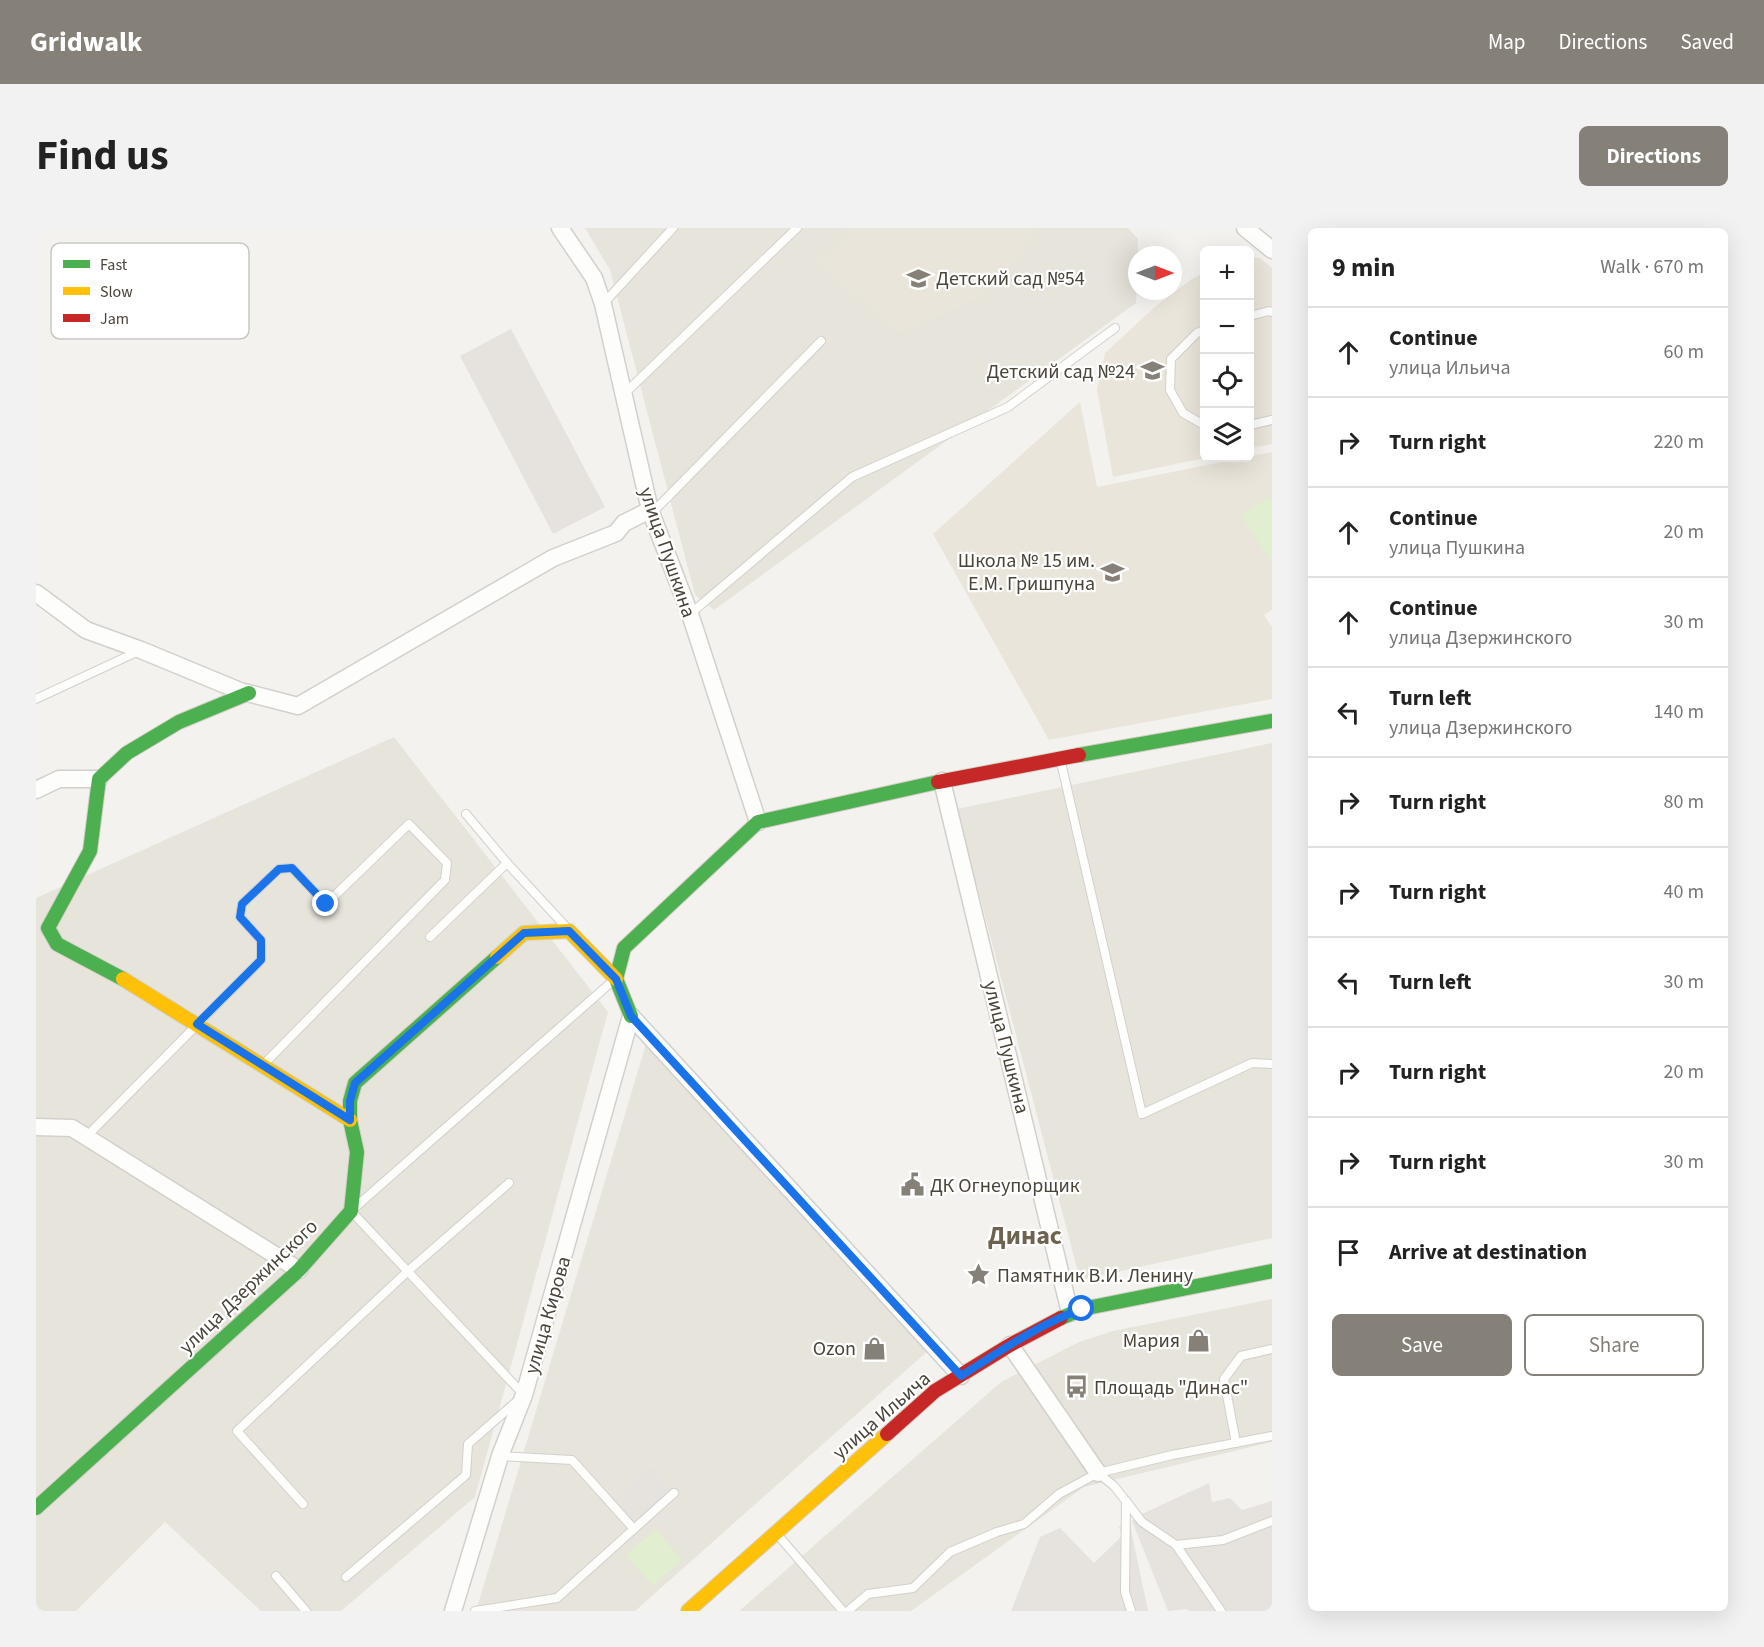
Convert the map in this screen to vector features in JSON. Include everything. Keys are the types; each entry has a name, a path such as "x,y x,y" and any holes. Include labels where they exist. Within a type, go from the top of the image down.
{"street":[{"name":"улица Пушкина","path":"560,228 594,278 603,304 650,512 690,614 758,822"},
{"path":"1248,229 1272,250"},
{"path":"36,593 86,630 249,693 298,706 553,558 616,533 624,523 650,512"},
{"path":"249,693 179,722 127,753 99,779 90,851 48,928 57,944 128,981 350,1120"},
{"path":"616,979 624,948 758,822 942,781 1272,721"},
{"path":"36,790 59,779 99,779"},
{"name":"улица Пушкина","path":"942,781 1070,1313"},
{"path":"351,1211 357,1152 350,1120 350,1101 355,1083 524,933 569,931 616,979 631,1016 961,1376"},
{"name":"улица Кирова","path":"453,1611 500,1456 524,1395 631,1016"},
{"path":"36,1127 72,1128 299,1270"},
{"name":"улица Дзержинского","path":"36,1508 299,1270 351,1211"},
{"name":"улица Ильича","path":"688,1611 929,1396 1010,1345 1070,1313 1272,1271"},
{"path":"1010,1345 1098,1473"}],"lane":[{"path":"603,304 674,228"},
{"path":"623,395 797,228"},
{"path":"1254,315 1272,312"},
{"path":"690,614 852,477 1008,407 1115,328"},
{"path":"1200,332 1171,359 1170,390 1183,413 1200,423"},
{"path":"650,512 821,341"},
{"path":"1254,424 1272,420"},
{"path":"36,699 141,650"},
{"path":"1060,758 1142,1114 1252,1063 1272,1064"},
{"path":"465,814 569,931"},
{"path":"86,1137 261,960 261,940 240,917 242,904 279,869 292,868 326,904 409,824 447,863 446,880 263,1066"},
{"path":"430,937 507,863"},
{"path":"346,1577 466,1475 468,1444 524,1395 351,1211 616,979"},
{"path":"303,1504 237,1431 408,1271 509,1183"},
{"path":"1236,1443 1224,1379 1242,1356 1272,1349"},
{"path":"848,1611 868,1594 913,1588 950,1552 997,1532 1024,1524 1059,1494 1098,1473 1172,1455 1272,1436"},
{"path":"500,1456 572,1460 634,1529"},
{"path":"1098,1473 1114,1486 1142,1522 1176,1545 1221,1611"},
{"path":"475,1611 558,1598 674,1493"},
{"path":"1126,1501 1125,1592 1131,1611"},
{"path":"1176,1545 1223,1540 1272,1521"},
{"path":"776,1533 843,1611"},
{"path":"276,1576 306,1611"}],"shaded area":[{"path":"585,228 1128,228 1138,239 1138,246 1128,246 1128,300 1136,300 1136,303 714,610 695,595 610,270"},
{"name":"Детский сад №54","path":"838,228 1041,228 984,296 898,333 817,261 847,237"},
{"path":"1254,257 1260,258 1272,268 1272,444 1254,447"},
{"name":"Детский сад №24","path":"1200,275 1200,459 1113,477 1097,390 1105,353 1164,300 1182,300 1182,286"},
{"path":"511,329 605,507 553,534 460,356"},
{"name":"Школа № 15 им. Е.М. Гришпуна","path":"1080,402 1097,487 1222,462 1254,462 1254,456 1272,452 1272,610 1264,615 1272,627 1272,699 1049,740 933,534"},
{"path":"394,737 608,1012 475,1497 341,1611 261,1611 165,1522 76,1611 36,1611 36,898"},
{"path":"1272,743 1272,1238 1080,1280 957,809"},
{"path":"646,1044 929,1350 635,1611 476,1611"},
{"path":"1272,1299 1272,1442 1084,1487 911,1611 739,1611 1001,1382 1079,1342 1113,1331"},
{"path":"650,1466 674,1493 634,1529 610,1503"},
{"path":"1209,1483 1212,1502 1230,1498 1242,1510 1272,1501 1272,1611 1188,1611 1187,1609 1168,1611 1132,1521 1142,1514"},
{"path":"1130,1525 1148,1611 1011,1611 1040,1537 1060,1528 1094,1563 1124,1534 1118,1527"}],"green space":[{"path":"1272,495 1272,563 1241,516"},
{"path":"656,1529 682,1560 653,1586 626,1555"}],"traffic: fast":[{"path":"123,979 57,944 48,928 90,851 99,779 127,753 179,722 249,693"},
{"path":"1079,755 1272,721"},
{"path":"631,1016 616,979 624,948 758,822 938,782"},
{"path":"36,1508 299,1270 351,1211 357,1152 350,1120 350,1101 355,1083 497,957"},
{"path":"1061,1318 1082,1309 1272,1271"}],"traffic: slow":[{"path":"497,957 524,933 569,931 616,979"},
{"path":"123,979 350,1120"},
{"path":"688,1611 887,1434"}],"traffic: jam":[{"path":"938,782 1079,755"},
{"path":"887,1434 935,1391 1010,1345 1061,1318"}],"place":[{"name":"Детский сад №54","path":"918,278"},
{"name":"Детский сад №24","path":"1153,371"},
{"name":"Школа № 15 им. Е.М. Гришпуна","path":"1113,572"},
{"name":"ДК Огнеупорщик","path":"912,1185"},
{"name":"Памятник В.И. Ленину","path":"979,1275"},
{"name":"Мария","path":"1198,1340"},
{"name":"Ozon","path":"874,1348"},
{"name":"Площадь \"Динас\"","path":"1076,1387"}],"district":[{"name":"Динас","path":"1025,1235"}],"route":[{"path":"326,904 292,868 279,869 242,904 240,917 261,940 261,960 197,1024 350,1120 350,1101 355,1083 524,933 569,931 616,979 631,1016 961,1376 1010,1345 1082,1309"}]}
